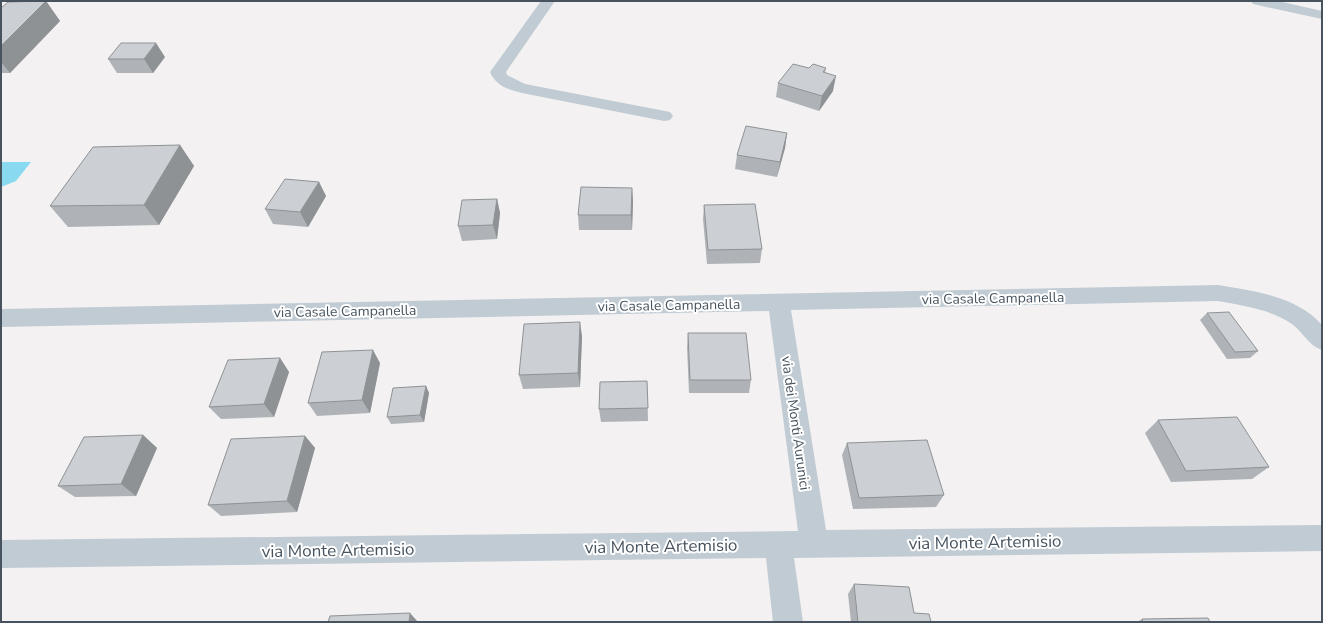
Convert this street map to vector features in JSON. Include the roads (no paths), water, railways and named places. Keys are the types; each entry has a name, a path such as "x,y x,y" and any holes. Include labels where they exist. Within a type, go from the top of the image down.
{"street":[{"path":"548,1 498,72 500,77 512,85 522,88 664,116"},
{"path":"1258,1 1322,15"},
{"name":"via Casale Campanella","path":"1,318 1218,293 1262,300 1293,312 1315,331 1322,341"},
{"name":"via dei Monti Aurunici","path":"779,302 814,544"},
{"name":"via Monte Artemisio","path":"1,554 1322,538"},
{"path":"778,544 788,622"}],"water":[{"path":"1,162 31,162 16,181 1,187"}]}
